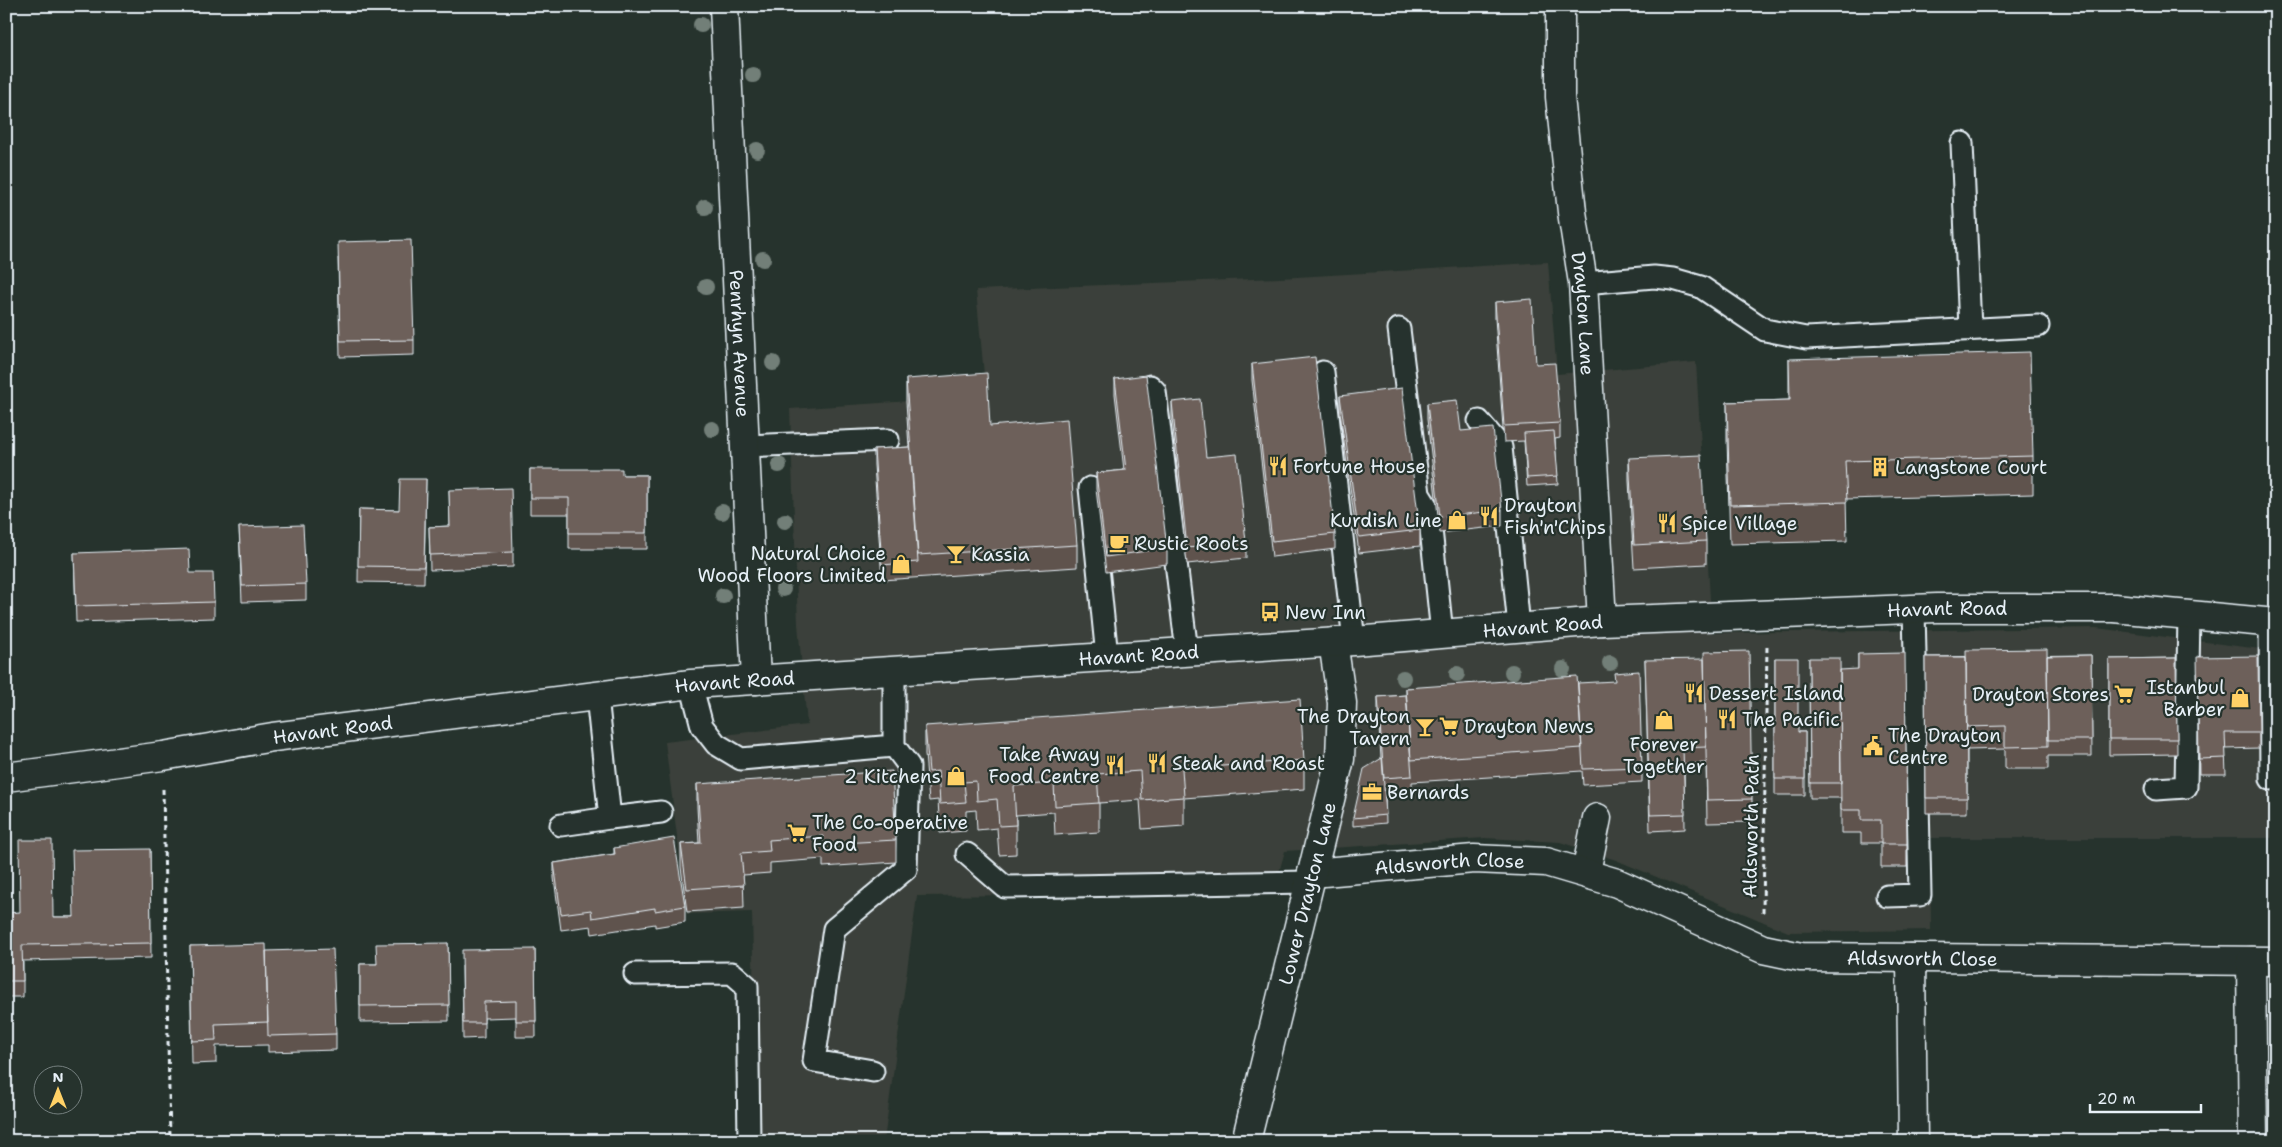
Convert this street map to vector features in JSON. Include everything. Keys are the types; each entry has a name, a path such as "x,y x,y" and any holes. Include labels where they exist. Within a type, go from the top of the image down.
{"street":[{"name":"Penrhyn Avenue","path":"724,6 756,680"},
{"name":"Drayton Lane","path":"1560,6 1560,97 1572,212 1583,283 1602,621"},
{"name":"Havant Road","path":"6,777 163,756 273,737 691,684 1343,642 1602,621 1914,608 2114,608 2273,622"},
{"name":"Lower Drayton Lane","path":"1246,1141 1340,759 1343,642"},
{"path":"1586,872 1597,818"},
{"name":"Aldsworth Close","path":"1311,878 1474,859 1546,862 1586,872 1618,883 1763,949 1801,957 2264,961"},
{"path":"1911,958 1913,1141"},
{"path":"2253,1141 2264,961"}],"lane":[{"path":"1962,144 1970,329"},
{"path":"1583,283 1654,277 1701,287 1765,330 1806,338 2038,326"},
{"path":"1399,329 1419,494 1429,510 1442,634"},
{"path":"1323,372 1343,642"},
{"path":"1150,386 1155,391 1187,652"},
{"path":"1479,421 1500,446 1519,628"},
{"path":"744,446 888,440"},
{"path":"1090,488 1107,657"},
{"path":"1887,896 1920,895 1914,608"},
{"path":"2156,789 2186,787 2190,614"},
{"path":"2271,779 2273,622"},
{"path":"873,1070 814,1061 834,929 906,869 908,766 894,746 894,671"},
{"path":"691,684 702,726 716,744 741,759 894,746"},
{"path":"597,696 610,818"},
{"path":"561,824 661,812"},
{"path":"967,854 1005,886 1311,878"},
{"path":"635,974 732,973 747,986 749,1141"}],"path":[{"name":"Aldsworth Path","path":"1763,949 1767,613"},
{"path":"163,756 170,1141"}],"shaded area":[{"path":"1548,262 1557,374 1696,362 1712,633 2096,628 2276,651 2276,838 1930,838 1931,930 1788,932 1616,860 1560,842 1485,838 1285,851 1273,893 917,896 884,1141 757,1141 752,912 687,914 665,742 807,725 798,624 790,409 986,396 976,290 1280,278"}],"building":[{"path":"411,240 414,340 340,341 338,242"},
{"path":"1532,299 1536,364 1555,363 1560,423 1504,426 1495,302"},
{"name":"Langstone Court","path":"2030,352 2033,456 1845,461 1847,502 1730,505 1727,402 1790,400 1789,359"},
{"path":"1315,357 1335,534 1272,541 1252,364"},
{"path":"987,373 990,426 1067,419 1077,545 918,555 906,379"},
{"path":"1146,375 1167,548 1106,557 1096,473 1126,470 1115,379"},
{"path":"1402,388 1420,530 1359,537 1340,396"},
{"path":"1200,399 1206,457 1237,454 1246,542 1187,548 1172,402"},
{"path":"1457,400 1461,431 1493,428 1502,510 1440,517 1427,403"},
{"path":"1554,431 1558,476 1527,478 1524,433"},
{"path":"910,447 918,562 882,565 874,449"},
{"name":"Spice Village","path":"1701,455 1706,541 1634,545 1629,458"},
{"path":"530,469 622,469 622,475 647,475 647,533 569,533 569,498 530,498"},
{"path":"400,479 426,479 424,567 358,566 359,509 399,510"},
{"path":"511,488 513,552 430,555 429,527 450,526 449,490"},
{"path":"303,525 306,584 242,586 239,527"},
{"path":"189,549 190,573 213,573 214,602 76,606 74,553"},
{"path":"2047,649 2048,746 2005,747 2005,726 1967,727 1966,650"},
{"name":"The Pacific","path":"1749,651 1752,799 1707,800 1704,652"},
{"name":"The Drayton Centre","path":"1905,653 1907,844 1881,844 1881,820 1861,820 1861,810 1841,810 1840,670 1858,669 1858,654"},
{"path":"2091,655 2092,740 2048,740 2047,656"},
{"path":"2258,656 2259,733 2225,733 2226,758 2199,759 2197,657"},
{"path":"1925,657 1966,657 1967,798 1926,798"},
{"path":"1775,658 1798,658 1798,732 1805,732 1805,779 1775,779"},
{"path":"1809,658 1840,658 1841,783 1810,783"},
{"path":"2176,658 2177,739 2109,739 2109,659"},
{"name":"Forever Together","path":"1704,659 1706,747 1683,748 1685,814 1650,815 1645,660"},
{"path":"1639,671 1642,767 1583,769 1578,683 1615,681 1614,673"},
{"path":"1577,676 1582,748 1411,760 1406,688"},
{"path":"1406,695 1412,776 1384,778 1378,697"},
{"path":"1300,699 1304,760 1182,769 1184,797 1142,800 1140,771 1097,774 1099,803 1055,806 1054,783 1014,786 1016,825 999,826 997,799 977,801 976,781 964,782 966,802 940,804 938,771 929,772 925,726"},
{"path":"1382,758 1386,815 1353,818 1364,769"},
{"name":"The Co-operative Food","path":"892,771 896,840 823,844 823,836 769,840 770,851 741,853 744,885 687,889 681,844 701,843 697,784"},
{"path":"674,838 685,906 655,911 655,908 592,918 591,910 561,914 554,863 615,854 614,848"},
{"path":"19,840 52,840 53,917 74,917 72,850 150,849 151,943 22,945 23,981 6,981 6,913 20,912"},
{"path":"448,943 449,1005 360,1006 360,964 377,964 376,944"},
{"path":"266,944 268,1022 215,1024 216,1040 192,1041 190,946"},
{"path":"333,949 336,1034 268,1036 266,951"},
{"path":"535,949 536,1021 516,1021 516,1001 484,1002 484,1023 463,1023 462,950"}],"place":[{"name":"Fortune House","path":"1278,466"},
{"name":"Langstone Court","path":"1880,467"},
{"name":"Drayton Fish'n'Chips","path":"1489,516"},
{"name":"Kurdish Line","path":"1457,520"},
{"name":"Spice Village","path":"1667,523"},
{"name":"Rustic Roots","path":"1119,543"},
{"name":"Kassia","path":"956,554"},
{"name":"Natural Choice Wood Floors Limited","path":"901,564"},
{"name":"New Inn","path":"1270,612"},
{"name":"Dessert Island","path":"1694,693"},
{"name":"Drayton Stores","path":"2124,694"},
{"name":"Istanbul Barber","path":"2240,698"},
{"name":"The Pacific","path":"1727,719"},
{"name":"Forever Together","path":"1664,720"},
{"name":"Drayton News","path":"1449,726"},
{"name":"The Drayton Tavern","path":"1425,727"},
{"name":"The Drayton Centre","path":"1873,746"},
{"name":"Steak and Roast","path":"1157,763"},
{"name":"Take Away Food Centre","path":"1115,765"},
{"name":"2 Kitchens","path":"956,776"},
{"name":"Bernards","path":"1372,792"},
{"name":"The Co-operative Food","path":"797,833"}]}
